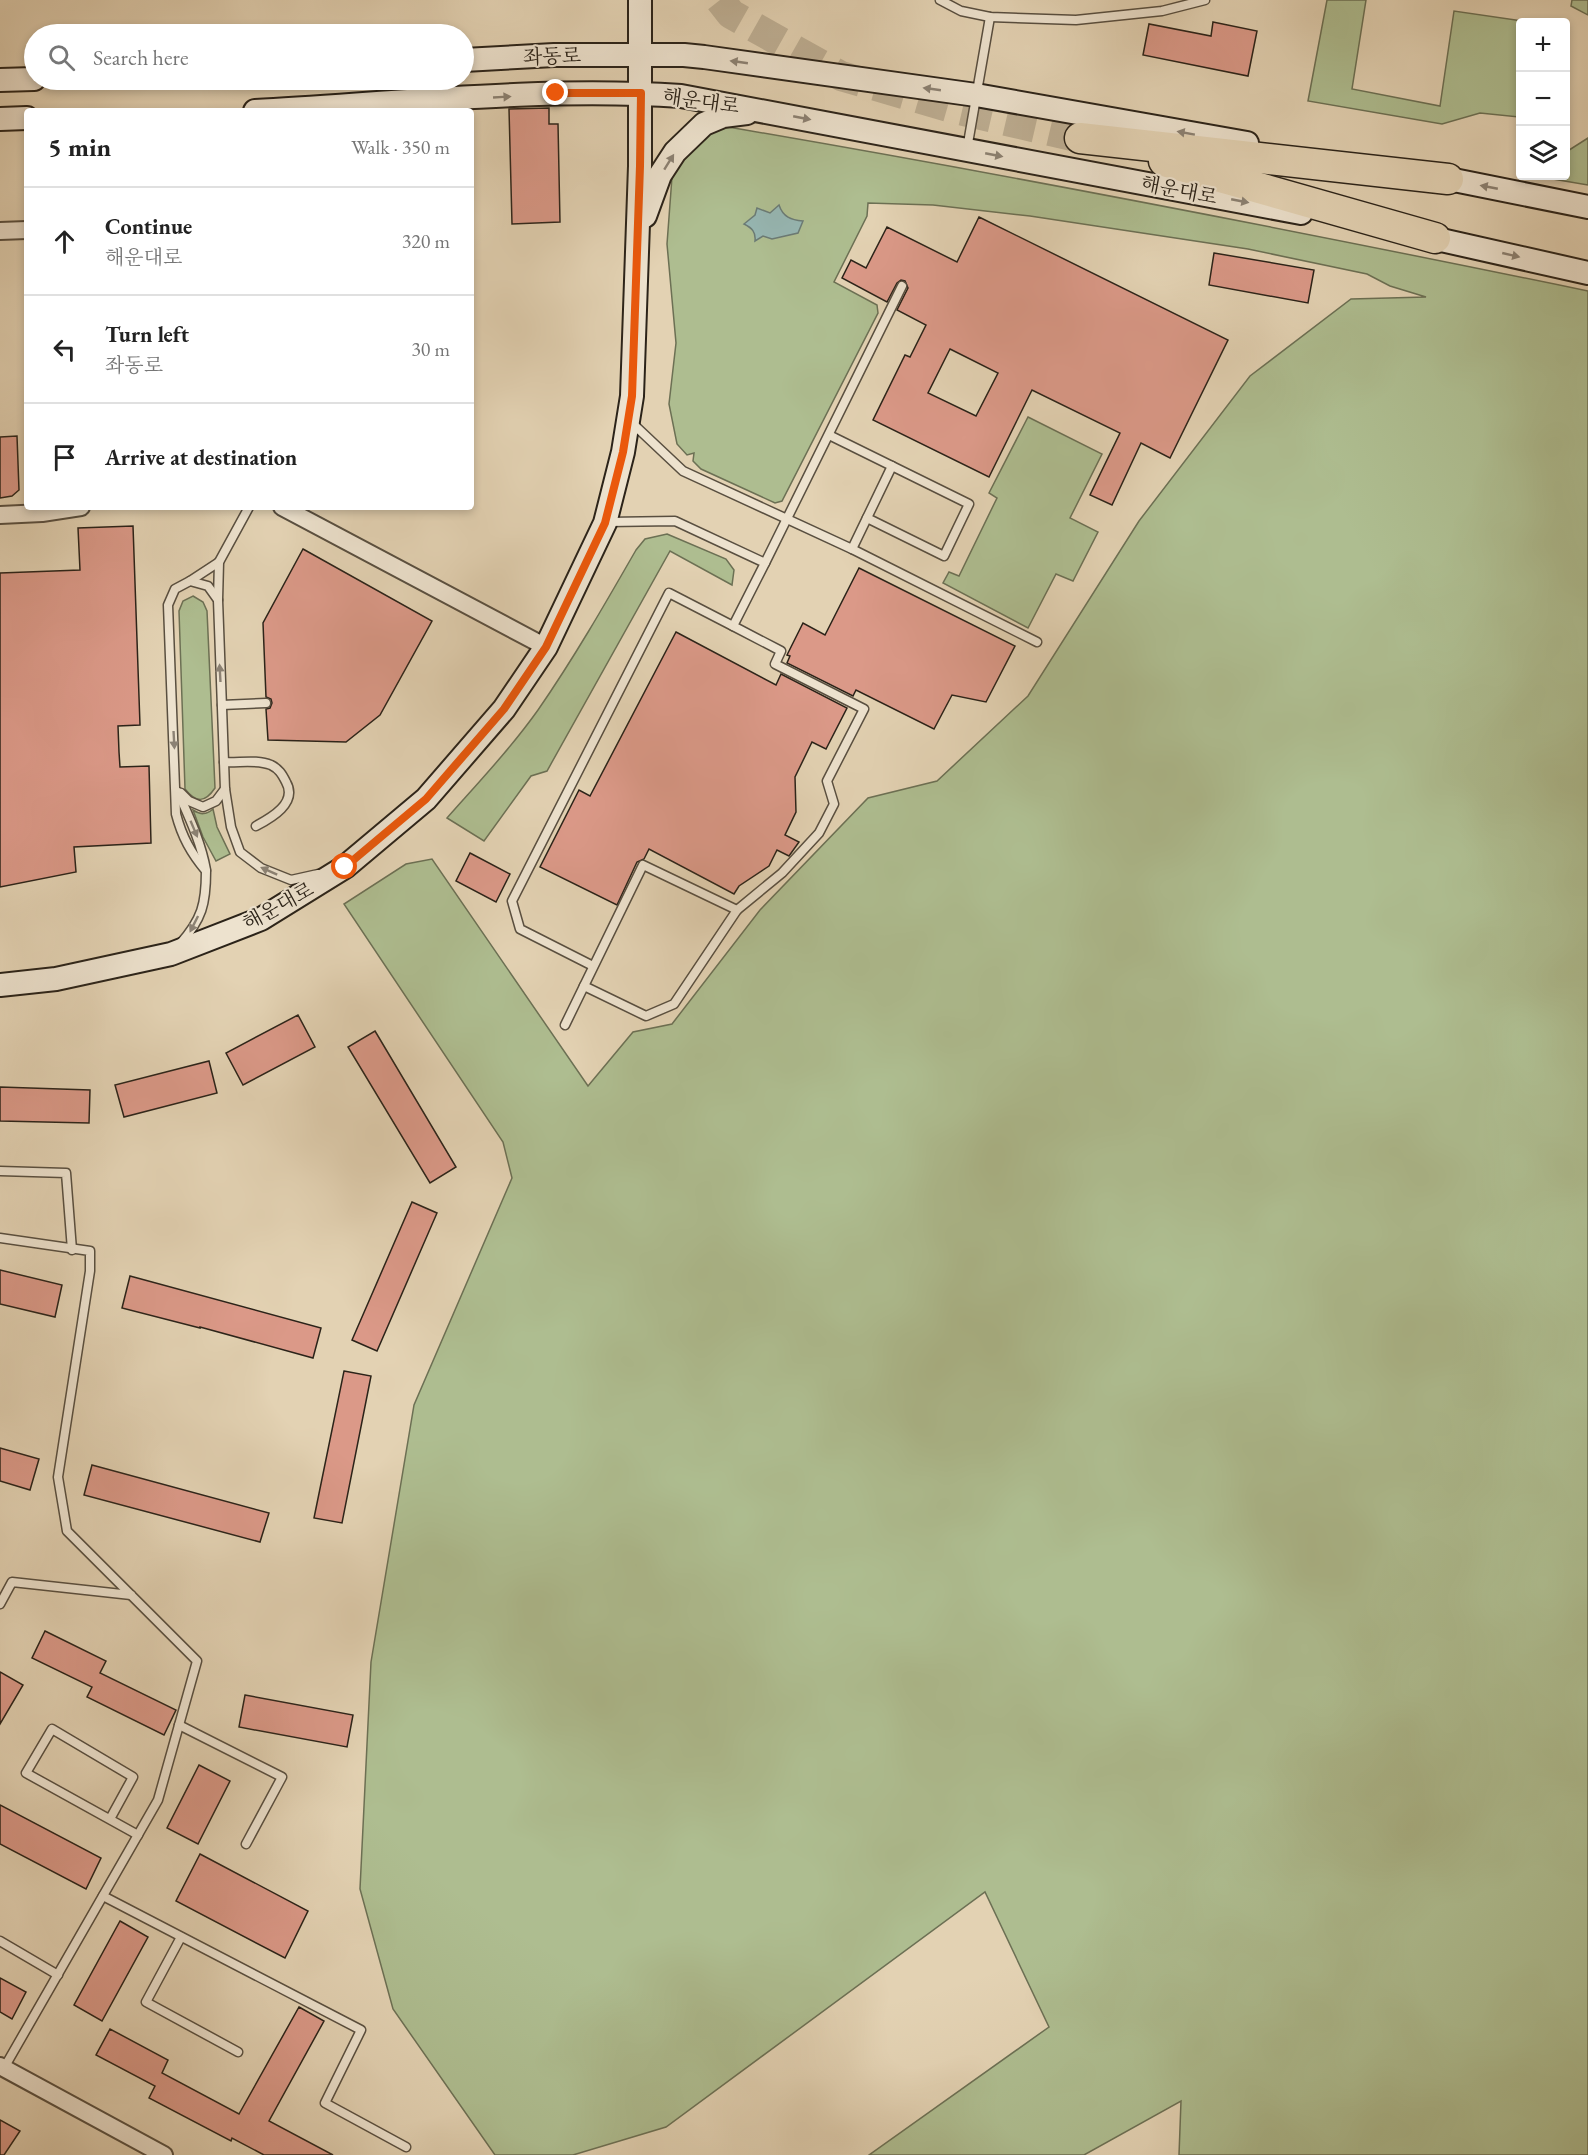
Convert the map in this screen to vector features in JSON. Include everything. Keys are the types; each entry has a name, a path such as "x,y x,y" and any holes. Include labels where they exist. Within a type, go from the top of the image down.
{"highway":[{"path":"1436,238 1080,138 1448,179"}],"main road":[{"path":"640,0 641,93"},
{"name":"좌동로","path":"474,59 554,55 640,55"},
{"name":"해운대로","path":"640,55 704,57 976,96 1448,179 1588,207"},
{"path":"0,80 24,79"},
{"name":"좌동로","path":"305,108 556,93 641,93"},
{"name":"해운대로","path":"0,985 56,979 171,954 261,919 345,867 426,799 504,709 546,647 605,523 623,452 632,396 641,93 681,96 765,111 1436,238 1588,273"},
{"path":"638,235 660,175 675,152 704,124 723,116 765,111"},
{"path":"0,119 24,118"}],"street":[{"path":"0,231 24,230"},
{"path":"0,515 42,510"},
{"path":"288,510 546,647"},
{"path":"2,2067 164,2155"}],"lane":[{"path":"940,0 961,11 990,17 1076,20 1162,11 1205,0"},
{"path":"967,150 990,17"},
{"path":"733,626 902,286"},
{"path":"628,420 683,471 852,549 1037,642"},
{"path":"829,435 969,504 944,556 867,518"},
{"path":"852,549 892,466"},
{"path":"247,510 219,562 218,600 225,789 231,827 240,852 261,868 291,880 345,867"},
{"path":"605,523 675,521 765,563"},
{"path":"206,871 181,834 176,814 168,605 175,589 219,562"},
{"path":"190,581 208,586 218,600"},
{"path":"584,986 646,1016 674,1004 737,910 782,873 819,833 834,804 827,782 864,709 775,664 781,651 669,593 512,901 520,930 593,966"},
{"path":"222,705 266,703"},
{"path":"224,762 255,762 270,765 281,772 288,786 288,799 281,810 256,826"},
{"path":"176,789 189,801 203,807 216,801 225,789"},
{"path":"171,954 193,929 206,898 203,852 176,789"},
{"path":"565,1025 643,865 737,910"},
{"path":"0,1171 66,1173 72,1250"},
{"path":"0,1238 90,1251 58,1477 66,1531 197,1661 158,1800 58,1975 2,2067"},
{"path":"0,1604 12,1582 131,1595"},
{"path":"179,1725 282,1777 246,1844"},
{"path":"110,1819 133,1777 52,1730 26,1773 138,1835"},
{"path":"103,1896 361,2030 325,2103 406,2146"},
{"path":"182,1937 146,2002 238,2052"},
{"path":"0,1941 58,1975"}],"green space":[{"path":"1327,0 1366,0 1352,89 1440,106 1454,11 1516,20 1516,117 1480,113 1442,124 1308,101"},
{"path":"1572,0 1588,0 1588,15 1571,6"},
{"path":"728,127 1159,205 1588,291 1588,2155 1179,2155 1181,2101 1084,2155 869,2155 1049,2027 985,1892 666,2127 573,2155 495,2155 393,2009 360,1889 371,1662 414,1405 512,1178 503,1142 344,904 406,864 432,859 588,1086 633,1032 672,1024 760,910 868,798 937,781 1028,696 1139,521 1250,376 1351,299 1426,297 1390,286 1367,274 1248,249 1030,216 933,205 868,203 867,216 834,282 877,305 878,313 782,501 775,503 701,469 693,461 694,453 687,455 677,444 669,404 676,343 667,244 672,177 682,158 713,131"},
{"path":"1588,138 1588,185 1559,180 1570,180 1570,149"},
{"path":"1028,417 1102,454 1070,518 1098,532 1073,581 1056,574 1028,628 943,583 949,572 959,576 997,498 989,493"},
{"path":"667,534 726,559 734,570 732,585 670,551 547,771 531,776 484,841 447,818 506,752 538,710 577,651 636,550 645,539"},
{"path":"193,596 203,602 207,611 215,788 204,799 193,797 185,789 179,611 183,601"},
{"path":"213,809 217,827 230,854 216,861 203,837 193,810 203,814"}],"water":[{"path":"779,205 788,217 803,221 798,233 772,239 763,236 755,241 753,231 744,224 755,215 757,208 770,213"}],"building":[{"path":"1213,22 1257,31 1248,76 1143,55 1149,24 1211,36"},
{"path":"549,108 549,124 558,124 560,222 512,224 509,109"},
{"path":"979,217 1228,340 1170,458 1141,443 1112,505 1090,495 1120,433 1032,390 989,477 873,420 905,355 910,357 926,325 897,310 908,288 905,281 901,280 897,283 887,302 842,278 851,260 866,268 887,227 957,262","holes":["950,349 998,373 976,416 928,393"]},
{"path":"1214,253 1314,270 1308,303 1209,285"},
{"path":"17,436 19,490 12,496 0,498 0,437"},
{"path":"133,526 140,725 118,726 119,752 120,767 149,766 151,843 74,847 76,872 0,887 0,573 80,570 78,528"},
{"path":"303,549 432,621 380,715 346,742 268,740 266,709 270,708 272,703 271,699 266,697 263,623"},
{"path":"859,568 1015,646 986,702 952,695 934,729 856,690 853,696 787,663 790,656 787,655 803,623 825,635"},
{"path":"676,632 776,685 781,674 847,708 826,749 812,742 795,777 796,812 785,835 799,842 789,856 777,850 769,866 739,886 734,894 649,849 644,859 637,862 617,905 540,867 579,790 590,796"},
{"path":"470,853 510,874 496,902 456,881"},
{"path":"298,1015 315,1047 243,1085 226,1053"},
{"path":"375,1031 456,1167 430,1183 348,1047"},
{"path":"209,1061 217,1093 124,1117 115,1085"},
{"path":"0,1087 90,1090 89,1123 0,1121"},
{"path":"412,1202 437,1213 377,1351 352,1340"},
{"path":"0,1270 62,1285 55,1317 0,1304"},
{"path":"130,1276 321,1328 313,1358 122,1308"},
{"path":"344,1371 371,1376 342,1523 314,1518"},
{"path":"0,1448 39,1459 30,1490 0,1481"},
{"path":"92,1465 269,1513 260,1542 84,1495"},
{"path":"45,1631 106,1661 100,1673 176,1710 164,1735 87,1697 92,1687 32,1658"},
{"path":"0,1672 23,1685 0,1724"},
{"path":"245,1695 353,1715 347,1747 239,1727"},
{"path":"199,1765 230,1781 198,1844 167,1828"},
{"path":"0,1805 101,1858 86,1889 0,1844"},
{"path":"200,1854 308,1911 285,1958 176,1901"},
{"path":"120,1921 148,1937 102,2021 74,2005"},
{"path":"0,1978 26,1992 12,2019 0,2012"},
{"path":"299,2007 324,2021 269,2121 333,2155 264,2155 232,2138 231,2141 149,2098 155,2086 96,2055 110,2029 168,2060 162,2073 239,2114"},
{"path":"0,2120 20,2131 4,2155 0,2155"}],"tunnel":[{"path":"720,0 731,14 841,76 959,110 1080,138"}],"route":[{"path":"345,867 426,799 504,709 546,647 605,523 623,452 632,396 641,93 556,93"}]}
